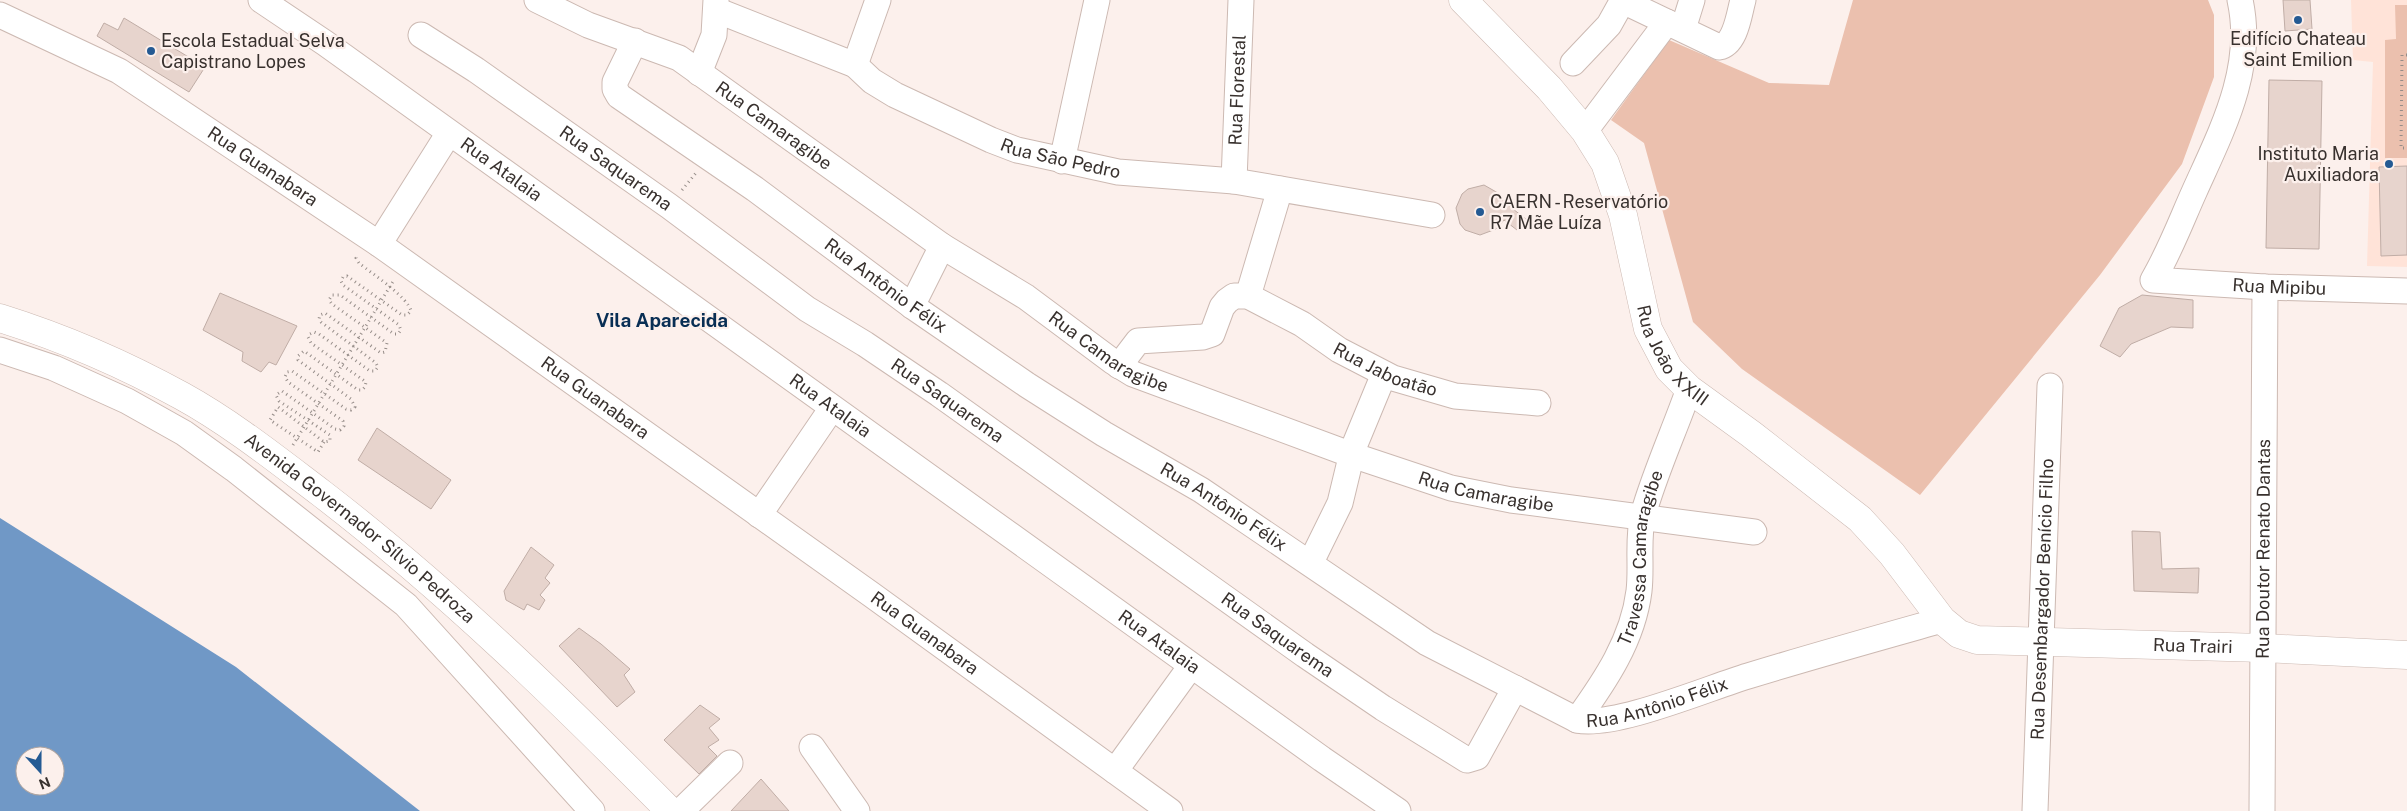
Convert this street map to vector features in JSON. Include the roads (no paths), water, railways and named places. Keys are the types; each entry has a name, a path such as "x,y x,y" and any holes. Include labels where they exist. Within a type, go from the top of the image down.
{"main road":[{"name":"Rua João XXIII","path":"1467,1 1549,88 1585,131 1605,163 1617,194 1648,329 1669,369 1689,389 1758,439 1860,519 1892,554 1942,620 1959,634 1977,640"},
{"name":"Avenida Governador Sílvio Pedroza","path":"0,318 80,346 174,392 216,417 282,463 367,529 448,596 567,707 670,811"},
{"name":"Rua Trairi","path":"1977,640 2262,648 2407,655"}],"street":[{"name":"Rua Atalaia","path":"261,0 1322,760 1398,811"},
{"name":"Rua Camaragibe","path":"537,0 588,25 669,53 700,73 942,246 1026,297 1119,366 1147,379 1352,456 1450,488 1481,495 1754,532"},
{"path":"855,65 878,0"},
{"path":"1062,160 1097,0"},
{"name":"Rua Florestal","path":"1234,181 1241,0"},
{"path":"1585,131 1675,25 1692,0"},
{"path":"1573,63 1609,25 1623,1 1714,45 1723,46 1728,42 1736,26 1743,0"},
{"path":"2183,280 2173,244 2233,105 2245,42 2240,0"},
{"path":"700,73 714,35 716,5"},
{"name":"Rua São Pedro","path":"716,5 855,65 872,81 933,114 1000,144 1118,172 1234,181 1432,215"},
{"name":"Rua Guanabara","path":"0,15 119,71 371,249 404,262 1170,811"},
{"name":"Rua Saquarema","path":"421,35 483,75 669,206 807,309 865,344 939,394 1375,703 1467,760 1477,757 1515,688"},
{"name":"Rua Antônio Félix","path":"636,41 615,82 616,92 710,157 912,306 1027,385 1104,434 1201,490 1311,562 1427,642 1577,720 1596,721 1628,714 1747,676 1942,620"},
{"path":"371,249 449,133"},
{"path":"1119,366 1138,341 1203,337 1212,334 1222,307 1227,301 1234,296 1248,296 1280,190"},
{"name":"Rua Mipibu","path":"2173,244 2153,280 2183,280 2265,287 2407,291"},
{"path":"912,306 942,246"},
{"name":"Rua Doutor Renato Dantas","path":"2262,811 2265,287"},
{"name":"Rua Jaboatão","path":"1248,296 1302,324 1339,350 1384,374 1455,396 1538,403"},
{"path":"0,350 54,368 127,401 184,433 234,469 406,605 592,811"},
{"path":"1311,562 1340,503 1352,456 1384,374"},
{"name":"Rua Desembargador Benício Filho","path":"2035,811 2050,386"},
{"name":"Travessa Camaragibe","path":"1577,720 1618,657 1633,620 1639,591 1643,516 1689,389"},
{"path":"759,515 832,408"},
{"path":"1115,771 1191,666"},
{"path":"812,747 857,811"},
{"path":"681,811 730,763"}],"water":[{"path":"0,518 236,667 420,811 0,811"}],"place":[{"name":"Edifício Chateau Saint Emilion","path":"2298,20"},
{"name":"Escola Estadual Selva Capistrano Lopes","path":"151,51"},
{"name":"Instituto Maria Auxiliadora","path":"2389,164"},
{"name":"CAERN - Reservatório R7 Mãe Luíza","path":"1480,212"}],"district":[{"name":"Vila Aparecida","path":"662,320"}]}
